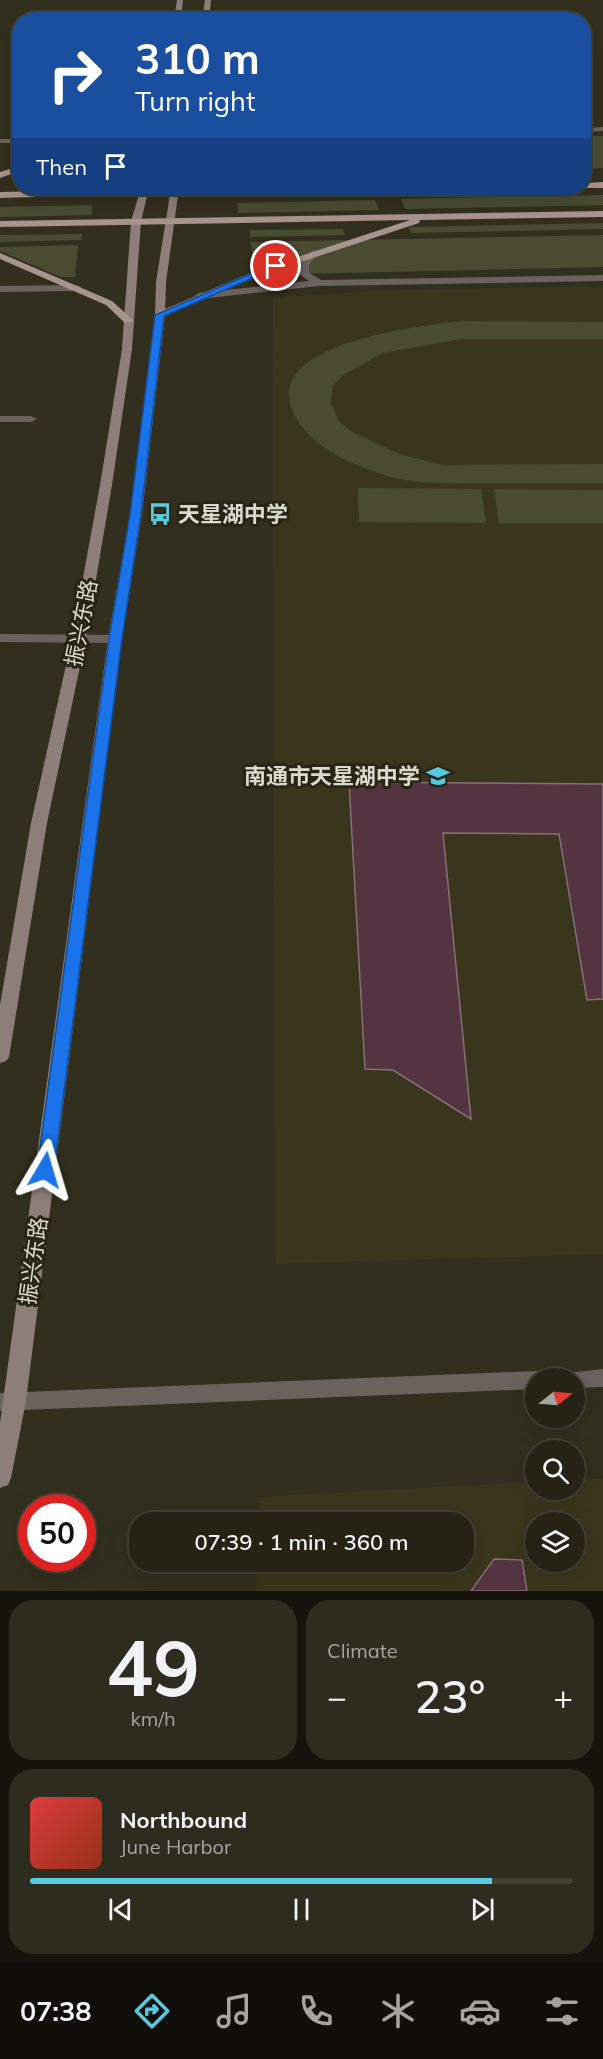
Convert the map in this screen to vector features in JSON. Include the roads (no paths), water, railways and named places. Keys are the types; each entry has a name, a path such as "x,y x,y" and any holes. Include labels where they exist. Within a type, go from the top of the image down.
{"main road":[{"name":"振兴东路","path":"0,1057 39,823 79,638 108,474 129,321 136,221 142,195"},
{"name":"振兴东路","path":"0,1478 7,1402 116,639 136,514 160,315 161,282 173,195"},
{"path":"414,217 394,212 390,201 415,195"},
{"path":"0,224 603,214"},
{"path":"160,315 199,296 313,253 437,217"},
{"path":"0,256 109,303 129,321"}],"street":[{"path":"313,253 304,265 304,274 319,283"},
{"path":"199,296 319,283 603,278"},
{"path":"0,290 77,288"},
{"path":"0,418 31,419"},
{"path":"0,638 116,639"},
{"path":"585,1379 603,1378"},
{"path":"7,1402 525,1380"}],"place":[{"name":"天星湖中学","path":"160,514"},
{"name":"南通市天星湖中学","path":"438,776"}]}
